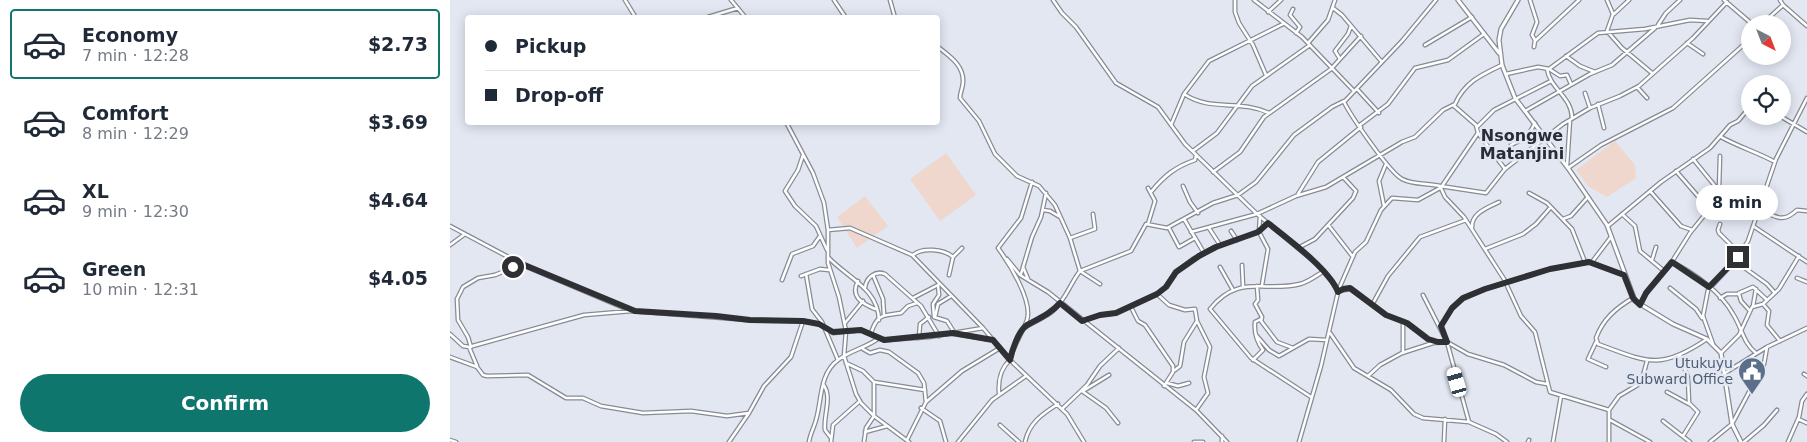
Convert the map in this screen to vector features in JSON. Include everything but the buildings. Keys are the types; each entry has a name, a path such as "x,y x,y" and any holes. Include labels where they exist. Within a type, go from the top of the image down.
{"street":[{"path":"625,0 634,15"},
{"path":"731,0 744,15"},
{"path":"834,0 844,15"},
{"path":"890,0 894,15"},
{"path":"1054,0 1062,13 1080,31 1116,83 1155,104 1196,155 1258,215 1324,271 1338,292"},
{"path":"1235,0 1235,12 1239,23 1250,40 1266,75"},
{"path":"1254,0 1309,44 1331,69 1379,113"},
{"path":"1268,12 1281,0"},
{"path":"1193,151 1217,133 1248,91 1266,75 1309,44 1323,28 1335,0"},
{"path":"1148,224 1163,229 1169,228 1213,203 1238,196 1256,182 1294,135 1332,107 1344,101 1356,90 1381,61 1402,41 1436,0"},
{"path":"1458,0 1485,33 1499,54 1516,98 1568,167 1608,226 1633,298 1640,305 1673,324 1707,339 1720,353 1732,424 1742,442 1764,425 1777,410"},
{"path":"1499,54 1501,29 1518,0"},
{"path":"1530,0 1537,22 1532,35 1535,41 1534,47"},
{"path":"1535,41 1579,0"},
{"path":"1607,0 1613,15"},
{"path":"1607,31 1613,15 1629,0"},
{"path":"1525,111 1571,84 1608,68 1656,26 1680,0"},
{"path":"1780,0 1783,5 1807,26"},
{"path":"1344,101 1386,162 1403,179 1485,194 1505,169 1571,119 1598,104 1637,87 1687,43 1726,1 1742,15"},
{"path":"1772,15 1783,5"},
{"path":"715,15 738,8"},
{"path":"1333,8 1361,36 1381,61"},
{"path":"1293,9 1290,15 1300,27 1296,33"},
{"path":"1425,46 1472,17"},
{"path":"1548,69 1592,36 1607,31 1690,20 1707,21"},
{"path":"1171,125 1184,94 1209,61 1283,24"},
{"path":"1341,60 1335,51 1348,34 1351,25"},
{"path":"1607,31 1627,53 1652,73"},
{"path":"1296,196 1318,162 1379,113 1393,98 1415,68 1448,60 1485,33"},
{"path":"1214,172 1240,152 1269,113 1331,69 1361,36"},
{"path":"1687,43 1703,54"},
{"path":"1568,167 1602,145 1673,108 1741,47"},
{"path":"940,49 952,58 960,69 963,81 960,98 979,120 992,151 1017,176 1032,182 1046,192 1070,238 1080,271 1100,284"},
{"path":"1566,56 1582,67 1595,72"},
{"path":"1191,232 1258,215 1296,196 1322,188 1343,177 1419,134 1443,110 1454,105 1465,87 1502,65"},
{"path":"1506,74 1538,67 1548,69 1560,76 1567,74 1571,84"},
{"path":"1548,69 1551,81 1571,105 1568,167"},
{"path":"1477,127 1490,112 1551,81"},
{"path":"1637,87 1647,98"},
{"path":"1585,93 1590,108"},
{"path":"1184,94 1210,105 1236,105 1269,113"},
{"path":"1703,319 1709,287 1735,262 1748,241 1775,162 1807,98"},
{"path":"1598,104 1604,128"},
{"path":"1454,105 1477,127 1478,133 1505,169"},
{"path":"1608,226 1676,171 1710,148 1730,125 1741,118"},
{"path":"1511,145 1527,137 1535,123"},
{"path":"1793,124 1807,132"},
{"path":"788,125 803,153 822,195 828,230 829,270 840,297 846,331 844,356 860,401 874,416 908,441 921,408 926,402 962,371 1000,348"},
{"path":"1299,442 1338,292 1353,257 1366,242 1384,206 1393,197 1418,200 1441,187 1478,133"},
{"path":"1721,137 1744,150 1754,151 1775,162"},
{"path":"803,153 798,170 785,191 795,206 814,224 827,250"},
{"path":"1195,160 1196,155"},
{"path":"1719,188 1720,156"},
{"path":"1151,192 1173,169 1201,159"},
{"path":"1693,159 1710,181 1756,214"},
{"path":"1384,206 1379,182 1386,162"},
{"path":"1676,171 1710,210"},
{"path":"1298,248 1313,242 1356,194 1343,177"},
{"path":"1032,182 1021,218 998,248 1020,275 1166,384 1196,410 1227,442"},
{"path":"1183,186 1190,202 1198,213"},
{"path":"1441,187 1445,197 1457,207 1507,283 1521,316 1538,338 1550,392 1609,410"},
{"path":"1022,330 1027,325 1047,316 1060,303 1066,296 1071,282 1080,271 1131,251 1144,227 1148,224 1156,200 1148,188"},
{"path":"1650,191 1681,226 1692,230"},
{"path":"1020,275 1042,210 1046,192"},
{"path":"1640,305 1646,293 1672,262 1692,230 1723,192"},
{"path":"1529,193 1551,207 1563,218 1576,236 1585,262"},
{"path":"1563,218 1571,216 1588,197"},
{"path":"1472,229 1474,217 1499,202"},
{"path":"1485,249 1524,234 1551,207"},
{"path":"1758,209 1777,218 1788,218 1798,210 1807,211"},
{"path":"1042,210 1050,210 1061,218"},
{"path":"1070,238 1095,229 1093,214"},
{"path":"1622,214 1635,226 1640,250 1664,271"},
{"path":"1258,215 1258,232 1268,249 1262,285"},
{"path":"1184,219 1204,253"},
{"path":"1372,305 1388,276 1422,235 1439,231 1466,220"},
{"path":"1082,321 1100,315 1114,314 1157,294 1166,287 1176,272 1204,253 1220,245 1258,232 1268,223"},
{"path":"1720,224 1719,233 1740,254"},
{"path":"450,226 522,264 631,310"},
{"path":"1328,226 1353,257"},
{"path":"1754,226 1807,262"},
{"path":"828,230 840,227 850,228 912,255 983,328 1010,360 1058,404 1077,427 1084,442"},
{"path":"1169,228 1179,247 1195,238"},
{"path":"1209,228 1220,245"},
{"path":"1231,231 1237,240"},
{"path":"450,244 466,234"},
{"path":"1592,262 1611,235"},
{"path":"782,280 792,254 813,246 820,236"},
{"path":"1652,260 1656,247"},
{"path":"949,275 953,257 962,248"},
{"path":"913,255 919,251 940,251 953,257"},
{"path":"1754,306 1763,304 1783,284 1799,256"},
{"path":"828,257 838,267 858,280 865,288 876,309 878,320"},
{"path":"999,393 1000,379 1028,316 1025,301 1007,259"},
{"path":"1441,326 1452,308 1463,298 1550,269 1592,262 1624,275"},
{"path":"1672,262 1709,287 1720,298 1734,314 1747,345 1756,354"},
{"path":"1735,262 1767,284 1774,292"},
{"path":"522,264 495,275 478,278 463,287 457,299 458,320 468,337 477,367 483,375 528,375 566,398 587,399 605,407 646,413 690,411 728,416 748,413"},
{"path":"1242,265 1243,287"},
{"path":"1023,266 1029,280"},
{"path":"1220,266 1233,290"},
{"path":"801,276 820,269 829,270"},
{"path":"1311,396 1253,360 1210,309 1233,290 1262,285 1299,285 1324,271"},
{"path":"806,274 811,305 824,327 838,360"},
{"path":"865,288 867,280 873,275 885,274 917,302 929,316 939,336"},
{"path":"873,275 883,298 884,316"},
{"path":"1797,278 1807,282"},
{"path":"858,280 854,290 855,295 866,306 876,309"},
{"path":"913,298 939,284"},
{"path":"934,317 933,304 939,295 939,284"},
{"path":"1257,286 1258,300 1254,304 1262,316 1261,319 1276,341 1293,348"},
{"path":"1720,298 1727,294 1738,294 1752,287 1766,299"},
{"path":"1338,292 1348,288 1388,316 1404,322 1428,339 1447,342 1468,354 1509,368 1536,382 1547,384"},
{"path":"1670,288 1696,309 1703,319 1713,344"},
{"path":"1720,353 1740,332 1754,306 1756,289"},
{"path":"1157,294 1168,305 1185,310 1194,308 1197,321 1210,348 1204,377 1208,393 1196,410"},
{"path":"1423,294 1441,326 1447,342 1469,422"},
{"path":"1738,294 1741,301 1750,311"},
{"path":"934,317 938,304 951,296"},
{"path":"1606,367 1588,359 1604,322 1619,307 1633,298"},
{"path":"844,324 863,301"},
{"path":"871,333 878,320 890,312 900,313 908,306 917,302"},
{"path":"1763,304 1769,311 1767,325 1780,341"},
{"path":"1131,307 1138,321 1144,325 1168,358 1174,370"},
{"path":"450,334 463,346 470,347 584,315 631,310 750,320 803,321 824,327 833,332 861,330 879,338 919,338 983,328"},
{"path":"929,316 947,321 953,333"},
{"path":"919,338 920,324 929,316"},
{"path":"1253,360 1263,350 1256,335 1255,323 1261,319"},
{"path":"729,442 764,386 791,357 803,321"},
{"path":"1166,384 1174,370 1180,366 1184,342 1197,321"},
{"path":"1402,353 1404,322"},
{"path":"1725,374 1767,347 1807,328"},
{"path":"1329,332 1354,368 1391,390 1419,417 1469,422 1496,434 1507,442"},
{"path":"953,333 993,340"},
{"path":"1256,335 1271,352 1278,356 1309,339 1327,340"},
{"path":"809,442 823,384 829,370 844,356 863,349 879,338"},
{"path":"1596,342 1647,361 1663,361 1680,356 1707,339"},
{"path":"1368,376 1380,365 1402,353 1438,342"},
{"path":"1710,442 1732,424 1764,364 1767,347"},
{"path":"1062,409 1082,391 1100,366 1119,348"},
{"path":"863,349 870,354 880,350 890,353 921,375 926,402"},
{"path":"1680,356 1686,371 1690,405"},
{"path":"450,357 477,367"},
{"path":"1609,442 1609,410 1618,396 1641,384 1647,361"},
{"path":"846,363 863,371 874,382 925,390"},
{"path":"1082,391 1087,390 1109,375"},
{"path":"958,442 999,393 1026,376"},
{"path":"864,442 865,432 874,416 874,382"},
{"path":"1166,384 1178,386 1189,382"},
{"path":"823,384 827,394 825,430 832,438"},
{"path":"1082,391 1106,408 1118,423"},
{"path":"1667,392 1690,405 1698,412 1683,436"},
{"path":"1788,442 1798,419 1802,401 1807,394"},
{"path":"1553,442 1561,396"},
{"path":"831,442 833,425 860,401"},
{"path":"1025,442 1030,427 1042,413 1058,404"},
{"path":"921,408 940,421 946,442"},
{"path":"1444,442 1445,419"},
{"path":"1798,419 1807,423"},
{"path":"1610,420 1650,442"},
{"path":"1663,421 1690,442"},
{"path":"1000,425 1019,442"},
{"path":"865,432 888,426"},
{"path":"1222,436 1222,442"},
{"path":"450,440 456,442"},
{"path":"1194,442 1203,442"}],"shaded area":[{"path":"1615,141 1635,165 1636,178 1607,197 1589,187 1576,170"},
{"path":"946,153 976,195 940,221 910,179"},
{"path":"865,196 888,226 857,248 837,217"}],"place":[{"name":"Utukuyu Subward Office","path":"1752,395"}],"district":[{"name":"Nsongwe Matanjini","path":"1522,144"}],"route":[{"path":"513,267 518,267 522,264 576,289 635,311 750,320 803,321 819,324 830,332 861,330 884,340 929,337 953,333 959,336 993,340 1010,360 1022,330 1027,325 1047,316 1060,303 1082,321 1122,311 1159,293 1168,285 1176,272 1199,256 1216,247 1258,232 1268,223 1318,265 1338,292 1350,288 1386,315 1407,323 1428,339 1438,342 1447,342 1441,326 1452,308 1463,298 1485,289 1550,269 1578,265 1585,262 1611,269 1624,275 1633,298 1640,305 1646,293 1672,262 1703,281 1709,287 1738,257"}]}
